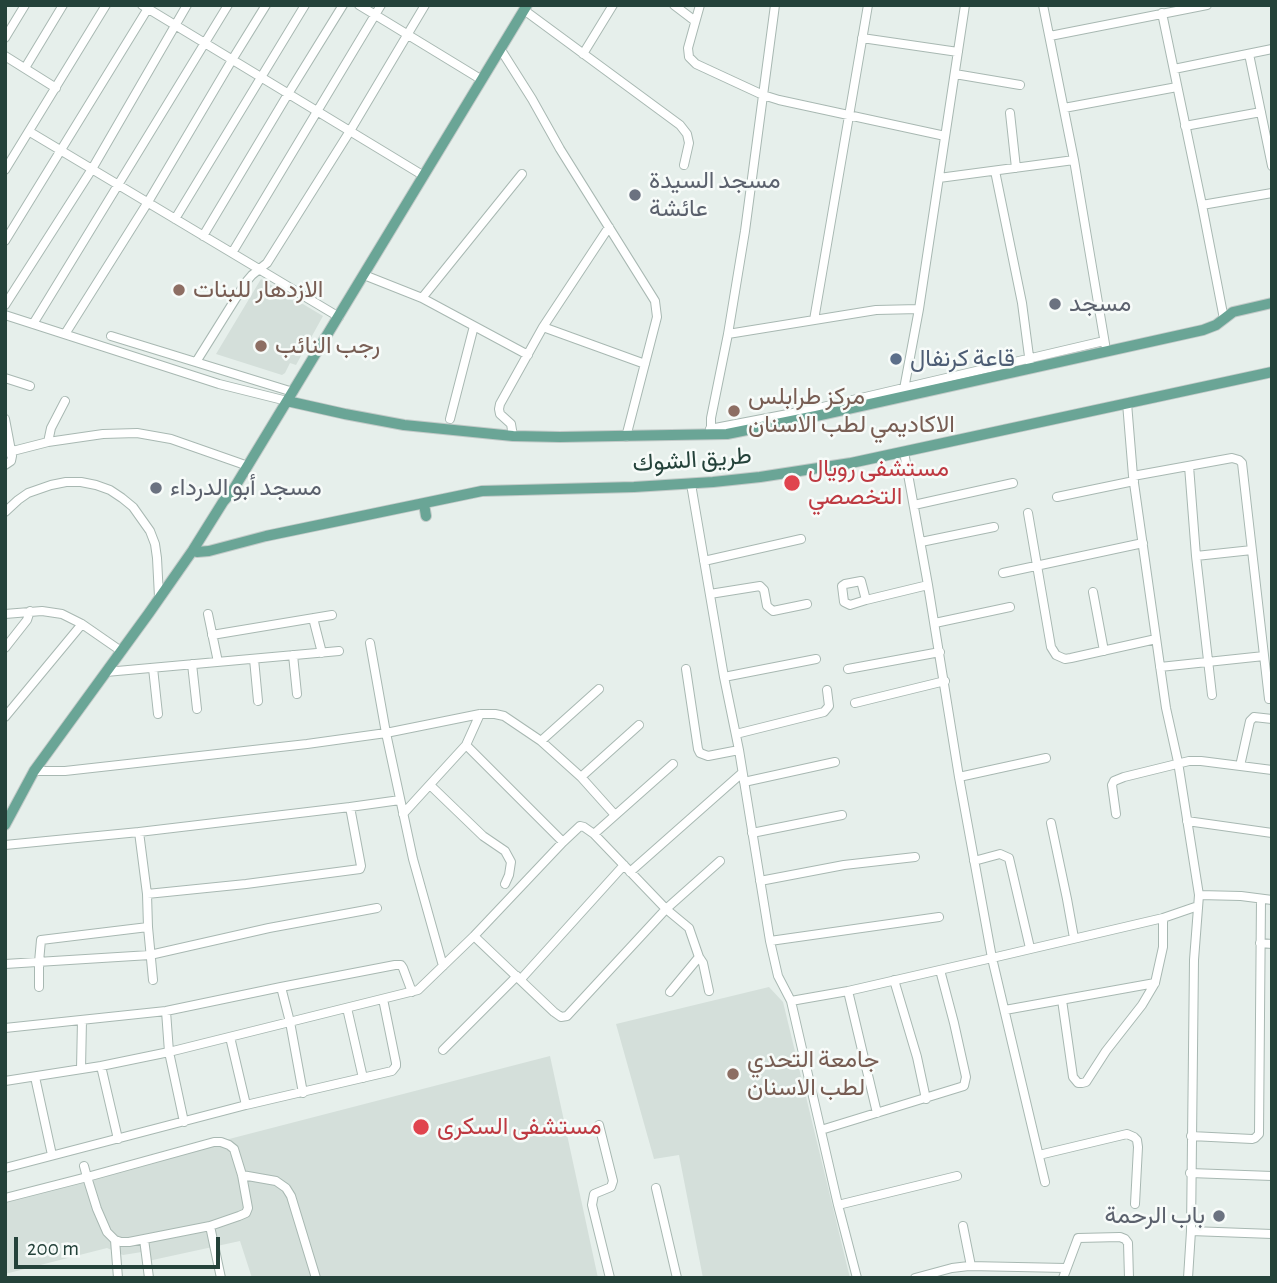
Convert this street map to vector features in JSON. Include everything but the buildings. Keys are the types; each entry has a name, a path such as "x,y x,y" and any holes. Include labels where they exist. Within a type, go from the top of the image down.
{"main road":[{"path":"149,613 164,598 248,466 525,7"},
{"name":"طريق الشوك","path":"290,396 345,414 404,425 513,436 626,437 751,430 1105,346 1212,327 1238,311 1272,303"},
{"name":"طريق الشوك","path":"195,551 209,551 266,536 471,493 691,484 851,463 1272,372"},
{"path":"424,504 426,516"},
{"path":"5,825 34,771 195,551"}],"street":[{"path":"5,38 25,5"},
{"path":"25,68 63,5"},
{"path":"5,170 106,5"},
{"path":"5,305 92,169 187,5"},
{"path":"33,324 228,5"},
{"path":"65,334 266,5"},
{"path":"175,219 305,5"},
{"path":"203,236 343,5"},
{"path":"359,5 482,80"},
{"path":"232,253 381,5"},
{"path":"196,362 246,282 268,263 425,5"},
{"path":"583,54 612,5"},
{"path":"674,5 695,21"},
{"path":"700,5 688,48 689,57 696,64 763,95 794,104 945,135"},
{"path":"711,432 711,418 745,231 775,5"},
{"path":"814,320 868,5"},
{"path":"903,392 919,309 965,5"},
{"path":"1043,5 1074,160 1105,346"},
{"path":"1050,36 1207,5"},
{"path":"5,241 62,151 147,6 424,176"},
{"path":"525,7 583,54 680,125 687,134 689,144 684,165"},
{"path":"1162,13 1224,318"},
{"path":"862,38 958,52"},
{"path":"501,50 657,307 657,317 626,437"},
{"path":"1174,69 1272,50"},
{"path":"1249,54 1272,166"},
{"path":"5,56 56,88"},
{"path":"954,74 1020,85"},
{"path":"1064,108 1177,87"},
{"path":"1185,125 1261,112"},
{"path":"1010,113 1016,168"},
{"path":"30,132 339,317"},
{"path":"939,178 1074,160"},
{"path":"995,171 1022,303 1030,363"},
{"path":"422,298 522,174"},
{"path":"1202,205 1272,192"},
{"path":"513,436 511,425 499,409 543,327 609,227"},
{"path":"364,275 422,298 528,355"},
{"path":"728,334 876,310 919,309"},
{"path":"5,315 219,384 290,396"},
{"path":"450,419 474,326"},
{"path":"543,327 645,364"},
{"path":"111,336 196,362 290,396"},
{"path":"5,378 30,386"},
{"path":"48,442 51,428 65,401"},
{"path":"1127,403 1133,479 1160,667 1199,895 1194,961 1191,1231 1188,1278"},
{"path":"5,419 11,461 5,465"},
{"path":"8,453 48,442 114,433 148,434 182,442 248,466"},
{"path":"904,452 992,958 1045,1182"},
{"path":"1057,497 1189,466 1235,458 1242,463 1269,699"},
{"path":"1189,466 1212,695"},
{"path":"5,512 28,493 51,485 81,482 110,490 133,507 150,531 157,558 159,597"},
{"path":"914,505 1013,483"},
{"path":"691,484 770,941 778,976 791,1001 857,1278"},
{"path":"1028,513 1053,651 1060,658 1156,639"},
{"path":"921,542 994,527"},
{"path":"704,561 801,539"},
{"path":"1003,573 1143,543"},
{"path":"1196,556 1252,551"},
{"path":"866,600 928,585"},
{"path":"709,594 760,586 764,590 767,606 772,611 807,604"},
{"path":"1093,592 1104,651"},
{"path":"935,624 1010,607"},
{"path":"5,648 10,636 27,620 30,611"},
{"path":"5,614 30,611 62,614 82,624 121,651"},
{"path":"208,614 218,662"},
{"path":"212,635 332,615"},
{"path":"313,618 322,653"},
{"path":"5,717 82,624"},
{"path":"370,643 412,859 443,967"},
{"path":"106,672 339,651"},
{"path":"848,669 940,652"},
{"path":"293,655 297,694"},
{"path":"1160,667 1264,656"},
{"path":"254,659 258,701"},
{"path":"724,677 816,659"},
{"path":"192,664 197,709"},
{"path":"153,668 158,714"},
{"path":"686,669 700,753 708,756 739,750"},
{"path":"855,703 945,681"},
{"path":"541,741 599,689"},
{"path":"736,734 824,712 829,706 827,690"},
{"path":"403,814 466,745 480,714"},
{"path":"34,771 65,771 307,744 386,733 480,714 495,714 504,716 541,741 581,777 615,815"},
{"path":"1240,766 1250,721 1254,717 1272,719"},
{"path":"581,777 639,725"},
{"path":"466,745 563,842"},
{"path":"959,777 1045,758"},
{"path":"1116,814 1112,788 1114,781 1178,762 1201,761 1272,770"},
{"path":"443,1050 519,978 627,868 743,778 835,762"},
{"path":"594,834 673,764"},
{"path":"429,785 482,836 505,851 511,862 505,884"},
{"path":"5,845 139,832 400,800"},
{"path":"147,894 360,869 350,807"},
{"path":"752,833 842,815"},
{"path":"1187,821 1272,833"},
{"path":"1051,823 1074,938"},
{"path":"5,1082 169,1052 412,992 424,986 580,827 594,834 666,909 689,928 704,965 709,991"},
{"path":"139,832 147,894 153,980"},
{"path":"974,861 1000,854 1009,858 1030,948"},
{"path":"760,881 844,865 915,856"},
{"path":"474,936 554,1012 561,1017 567,1016 666,909 720,861"},
{"path":"1199,895 1272,900"},
{"path":"1191,1136 1252,1139 1258,1136 1261,899"},
{"path":"791,1001 848,991 992,958 1163,918 1198,906"},
{"path":"5,964 150,955 269,928 377,908"},
{"path":"770,941 939,917"},
{"path":"1062,1000 1073,1077 1078,1083 1086,1082 1155,983 1163,947 1163,918"},
{"path":"39,987 40,943 44,939 148,927"},
{"path":"1260,943 1272,944"},
{"path":"670,992 699,957"},
{"path":"5,1028 166,1011 281,986 399,965 403,968 412,992"},
{"path":"821,1130 964,1087 966,1077 940,970"},
{"path":"894,980 917,1057 926,1099"},
{"path":"1005,1010 1155,983"},
{"path":"281,986 303,1093"},
{"path":"848,991 877,1113"},
{"path":"5,1168 246,1105 392,1071 396,1066 383,999"},
{"path":"347,1008 363,1078"},
{"path":"166,1011 169,1052 184,1122"},
{"path":"81,1069 82,1020"},
{"path":"230,1037 246,1105"},
{"path":"101,1066 118,1139"},
{"path":"35,1077 52,1155"},
{"path":"599,1125 613,1181 611,1187 594,1194 592,1205 610,1278"},
{"path":"1039,1155 1127,1134 1134,1137 1138,1143 1135,1204"},
{"path":"5,1198 87,1177 215,1142 221,1142 234,1149 248,1208 246,1213 210,1226 124,1243 115,1240 107,1232 87,1177 84,1166"},
{"path":"1190,1173 1272,1176"},
{"path":"242,1175 276,1181 286,1188 291,1196 316,1278"},
{"path":"838,1205 957,1176"},
{"path":"656,1188 677,1278"},
{"path":"210,1226 221,1278"},
{"path":"963,1226 971,1266"},
{"path":"1191,1231 1272,1234"},
{"path":"1063,1278 1078,1238 1120,1237 1128,1243 1129,1278"},
{"path":"115,1240 118,1278"},
{"path":"144,1240 149,1278"},
{"path":"915,1278 971,1266 1066,1268"}],"shaded area":[{"path":"261,279 323,316 296,365 290,363 282,375 216,354"},
{"path":"769,987 783,1002 850,1278 703,1278 679,1155 654,1159 616,1024"},
{"name":"مستشفى السكرى","path":"550,1056 598,1278 252,1278 240,1241 148,1261 148,1251 123,1255 107,1248 5,1274 5,1197"}],"place":[{"name":"مسجد السيدة عائشة","path":"635,195"},
{"name":"الازدهار للبنات","path":"179,290"},
{"name":"مسجد","path":"1055,304"},
{"name":"رجب النائب","path":"261,346"},
{"name":"قاعة كرنفال","path":"896,359"},
{"name":"مركز طرابلس الاكاديمي لطب الاسنان","path":"734,411"},
{"name":"مستشفى رويال التخصصي","path":"792,483"},
{"name":"مسجد أبو الدرداء","path":"156,488"},
{"name":"جامعة التحدي لطب الاسنان","path":"733,1074"},
{"name":"مستشفى السكرى","path":"421,1127"},
{"name":"باب الرحمة","path":"1219,1216"}]}
